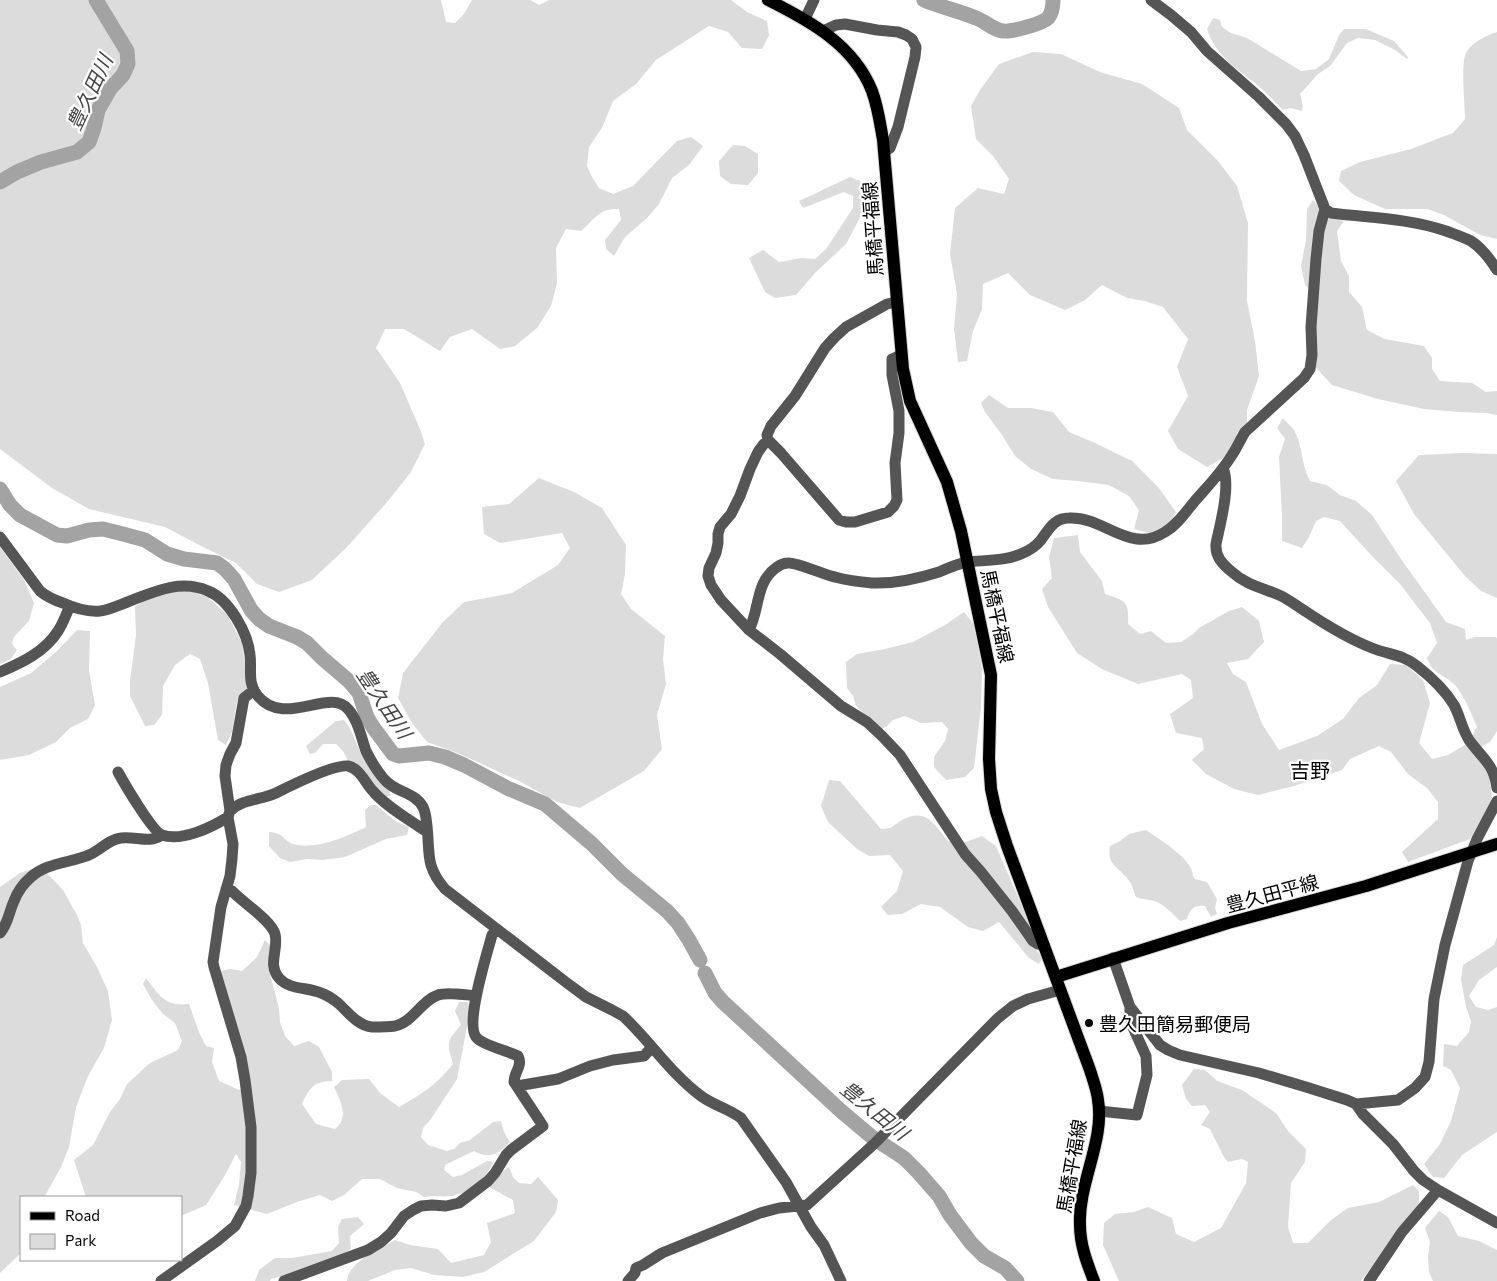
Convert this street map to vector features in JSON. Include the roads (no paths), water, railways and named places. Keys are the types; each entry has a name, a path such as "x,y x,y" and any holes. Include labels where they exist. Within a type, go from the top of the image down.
{"main road":[{"name":"馬橋平福線","path":"768,0 805,19 836,41 848,54 868,83 878,111 884,152 901,355 910,401 947,482 968,562 991,675 989,759 991,789 996,812 1099,1100 1097,1133 1082,1197 1080,1225 1082,1248 1094,1281"},
{"name":"豊久田平線","path":"1056,977 1228,923 1366,886 1497,844"}],"street":[{"path":"805,19 814,0"},
{"path":"748,630 753,622 759,590 768,575 778,566 789,563 836,578 871,583 893,583 915,579 968,562 1015,557 1040,541 1051,525 1059,520 1069,518 1096,522 1117,534 1131,538 1144,539 1157,536 1175,524 1224,468 1245,432 1304,378 1310,369 1316,259 1319,231 1325,210 1304,155 1295,136 1286,124 1259,96 1184,27 1151,0"},
{"path":"823,31 836,25 845,24 898,32 906,34 912,39 916,47 915,57 898,127 890,148 884,152"},
{"path":"1325,210 1331,213 1396,219 1430,226 1457,235 1472,242 1486,254 1497,270"},
{"path":"896,302 886,304 846,327 834,338 825,348 795,396 771,426 767,435 768,440 839,520 855,522 888,512 897,500 895,463 899,433 899,411 892,375 892,359 901,355"},
{"path":"768,440 758,452 731,514 720,527 718,543 709,568 708,576 712,585 721,600 748,630 780,654 841,706 867,722 900,755 965,854 1012,911 1033,941 1044,945"},
{"path":"1224,468 1227,485 1215,551 1218,558 1232,572 1244,580 1265,591 1280,596 1338,631 1372,648 1404,657 1416,665 1433,680 1454,705 1469,739 1487,761 1496,776 1497,788"},
{"path":"0,538 40,591 48,597 70,606 99,611 168,587 183,586 208,590 226,603 243,631 249,648 251,684 266,703 277,708 290,709 326,703 344,705 353,717 366,752 383,778 388,784 405,791 418,800 424,809 431,868 445,889 586,997 623,1016 684,1082 702,1097 734,1112 741,1118 786,1182 824,1245 841,1281"},
{"path":"0,672 30,657 49,643 58,631 70,606"},
{"path":"161,1281 235,1226 246,1206 248,1196 252,1151 246,1080 241,1056 214,967 222,907 230,876 233,844 225,776 226,765 236,743 244,698 254,690"},
{"path":"0,933 6,923 14,900 24,884 42,869 89,855 104,845 120,838 145,840 159,838 162,835 180,836 199,832 229,814 235,806 267,797 313,776 346,766 354,768 381,799 424,830 427,830"},
{"path":"118,772 153,827 162,835"},
{"path":"1113,958 1130,1007 1152,1036 1160,1045 1168,1050 1180,1055 1306,1086 1356,1104 1398,1100 1415,1088 1425,1077 1429,1062 1434,999 1445,945 1468,861 1497,801"},
{"path":"226,889 232,891 270,925 275,934 276,946 273,967 279,978 288,985 319,992 329,997 359,1022 370,1027 395,1026 439,995 464,995 476,998"},
{"path":"284,1281 368,1250 391,1233 404,1216 421,1206 459,1203 495,1173 506,1155 543,1126 514,1082 514,1075 520,1066 518,1056 476,1038 473,1030 476,998 492,936 497,929"},
{"path":"628,1281 635,1273 636,1268 643,1266 662,1253 769,1210 801,1207 813,1201 877,1141 1013,1006 1028,999 1060,990"},
{"path":"1099,1111 1137,1115 1148,1075 1146,1056 1130,1021 1130,1007"},
{"path":"517,1086 558,1079 590,1066 613,1060 644,1056 652,1047"},
{"path":"1356,1104 1423,1180 1497,1223"},
{"path":"1369,1281 1402,1232 1438,1190"}],"waterway":[{"name":"豊久田川","path":"0,182 17,172 41,162 77,152 89,142 98,110 110,89 123,75 128,64 127,51 96,0"},
{"path":"924,0 976,18 1003,31 1026,27 1045,20 1050,14 1053,0"},
{"name":"豊久田川","path":"0,489 10,505 20,515 57,535 67,536 89,530 103,529 145,540 167,554 184,559 217,563 234,579 251,610 259,619 269,626 307,643 349,681 359,693 367,717 373,727 393,754 399,756 429,753 445,757 507,788 545,804 592,844 622,874 667,911 678,923 700,960"},
{"name":"豊久田川","path":"705,973 715,993 723,1002 841,1111 872,1137 904,1158 939,1196 950,1215 971,1243 984,1256 1005,1268 1017,1281"}],"place":[{"name":"豊久田簡易郵便局","path":"1089,1023"}],"district":[{"name":"吉野","path":"1310,770"}]}
